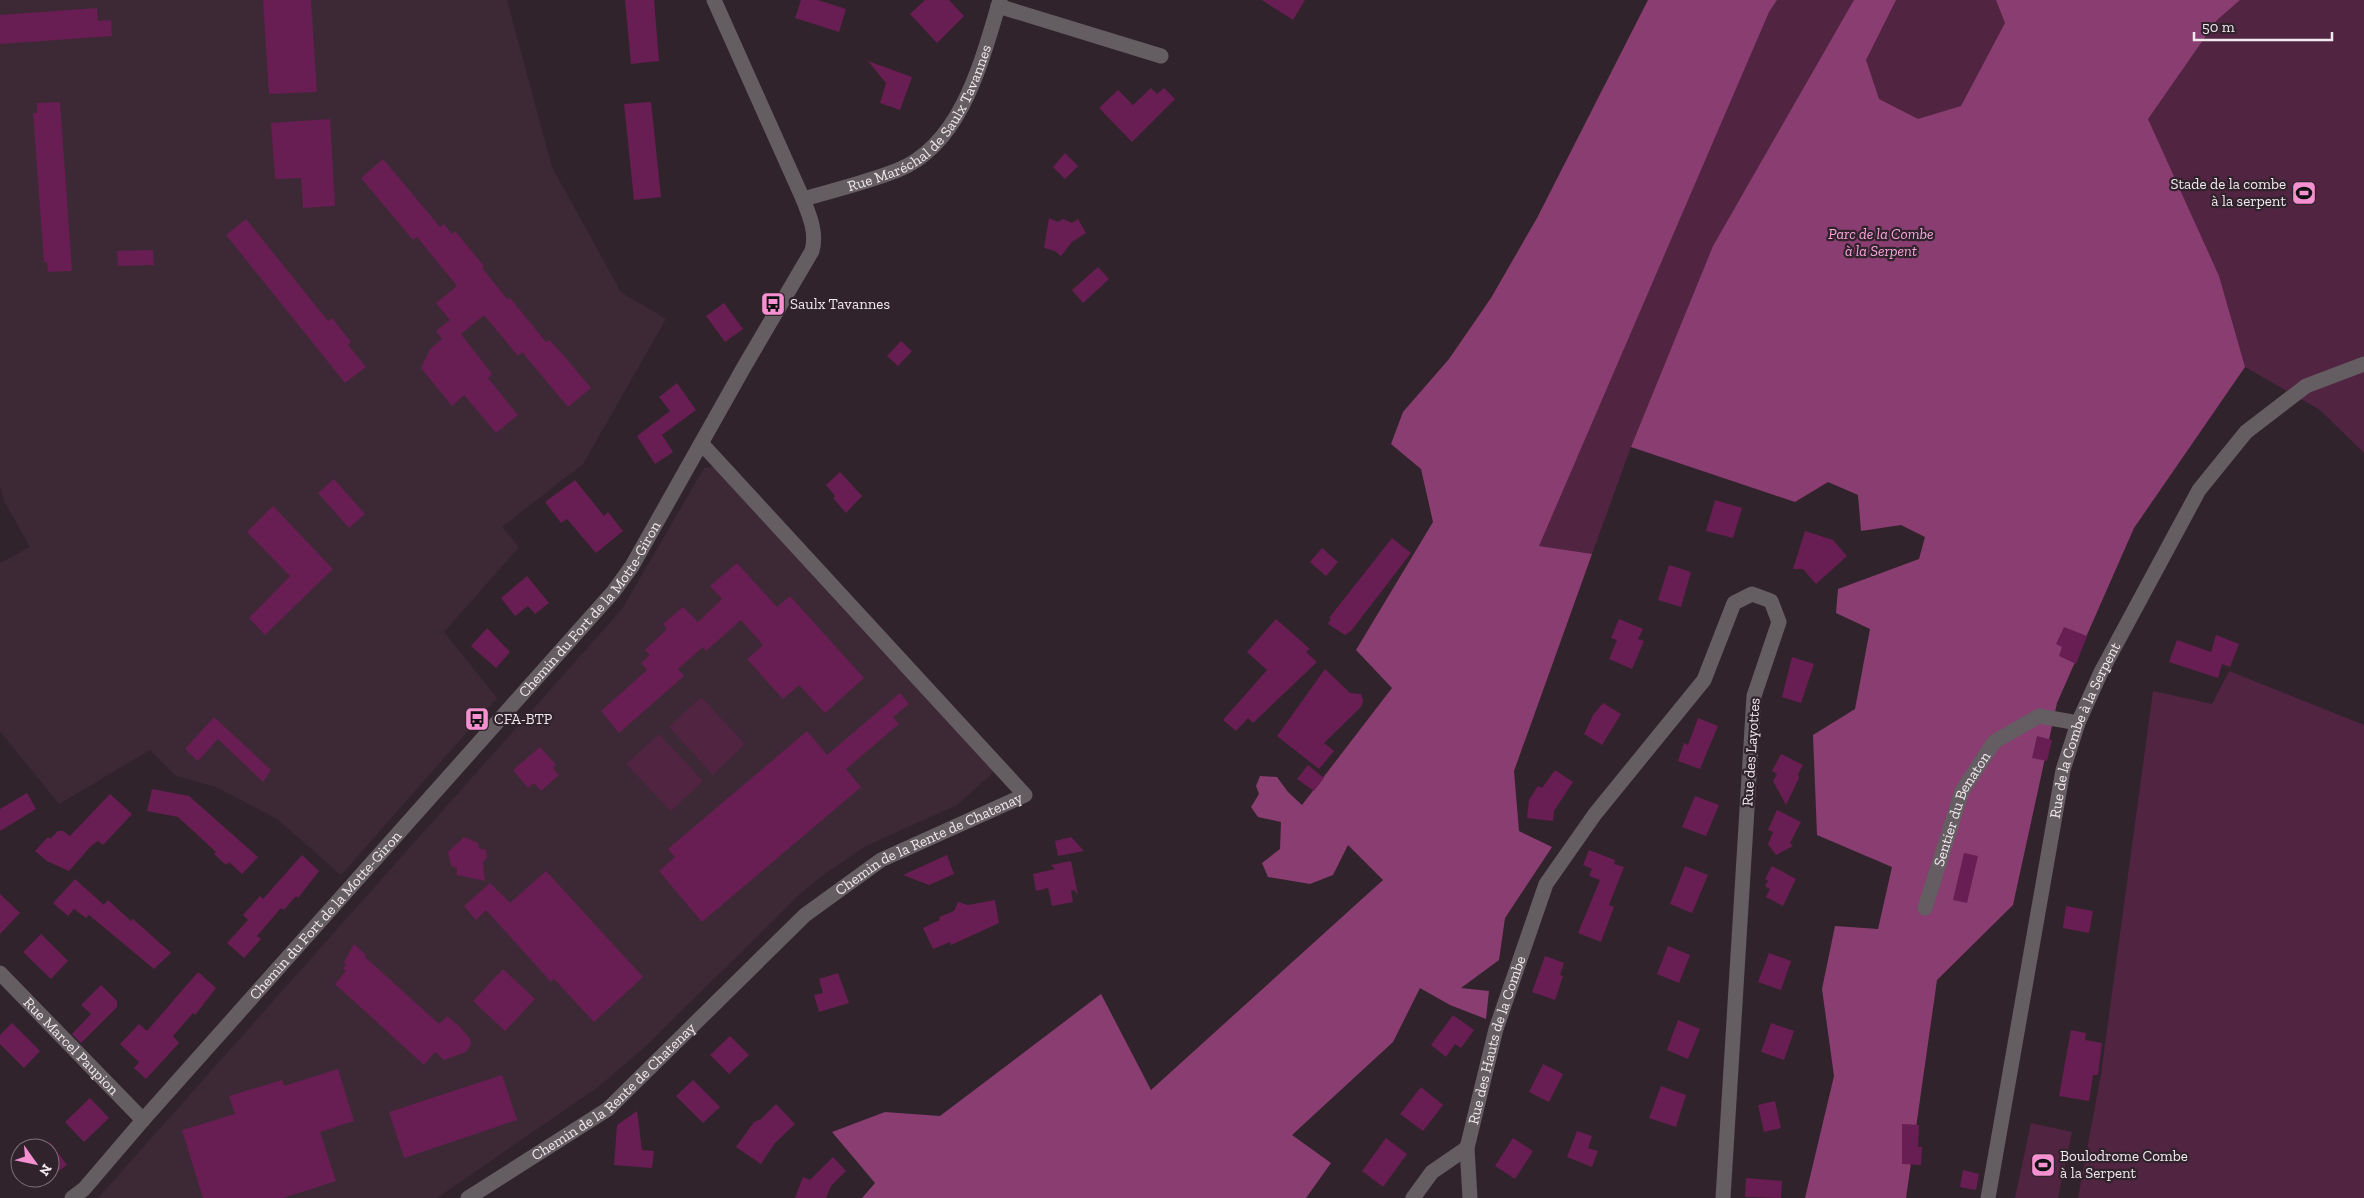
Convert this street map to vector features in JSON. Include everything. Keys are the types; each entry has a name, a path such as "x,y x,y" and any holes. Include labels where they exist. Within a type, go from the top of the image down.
{"street":[{"name":"Chemin du Fort de la Motte-Giron","path":"72,1198 84,1189 143,1120 614,591 632,566 812,251 815,240 812,220 804,199 714,0"},
{"name":"Rue Maréchal de Saulx Tavannes","path":"804,199 898,170 920,158 944,137 967,99 999,3"},
{"path":"999,3 1161,56"},
{"name":"Rue de la Combe à la Serpent","path":"1988,1198 2063,770 2078,723 2101,672 2199,490 2246,432 2306,386 2364,364"},
{"name":"Chemin de la Rente de Chatenay","path":"468,1198 608,1109 805,915 881,860 1025,794 702,444"},
{"name":"Rue des Layottes","path":"1546,884 1594,814 1704,680 1734,603 1752,594 1771,601 1779,622 1754,696 1723,1198"},
{"name":"Sentier du Benaton","path":"1925,908 1962,791 1994,742 2039,716 2078,723"},
{"name":"Rue des Hauts de la Combe","path":"1470,1198 1467,1148 1496,1029 1546,884"},
{"name":"Rue Marcel Paupion","path":"0,973 143,1120"},
{"path":"1412,1198 1432,1172 1467,1148"}],"shaded area":[{"path":"0,0 507,0 552,167 621,292 666,319 583,464 502,527 519,547 444,632 497,698 341,875 277,819 216,787 176,776 150,750 59,804 0,731 0,563 30,547 4,501 0,485"},
{"path":"717,466 996,770 957,805 866,846 822,876 802,892 645,1047 598,1087 437,1198 98,1198 622,609 704,468"}],"green space":[{"name":"Parc de la Combe à la Serpent","path":"1648,0 2364,0 2364,453 2320,410 2245,367 1904,493 1631,447 1592,554 1535,587 1403,412 1450,358 1507,273 1580,137"},
{"path":"1648,0 1777,0 1769,12 1539,546 1592,554 1514,771 1519,831 1552,847 1505,918 1499,960 1461,988 1489,991 1486,1019 1450,1005 1420,988 1393,1042 1292,1135 1331,1163 1306,1198 862,1198 875,1183 832,1132 885,1112 940,1116 1101,994 1151,1090 1383,880 1348,845 1333,875 1310,884 1268,877 1262,863 1280,849 1281,822 1258,817 1251,807 1259,794 1256,786 1260,776 1277,777 1288,792 1302,805 1392,688 1356,650 1433,522 1421,469 1391,444 1403,412 1449,359 1491,298 1537,218"},
{"path":"1854,0 1896,0 1866,60 1879,99 1918,119 1961,106 2005,23 1996,0 2240,0 2217,20 2148,119 2219,276 2245,367 2134,528 2057,703 2013,905 1937,980 1906,1198 1805,1198 1834,1076 1822,989 1835,926 1878,929 1892,867 1817,835 1813,735 1855,709 1870,629 1836,613 1838,589 1919,559 1925,537 1901,525 1861,531 1858,495 1828,482 1795,502 1631,447 1713,246"},
{"path":"2229,671 2364,725 2364,1198 2078,1198 2101,1074 2153,691 2212,704"},
{"path":"701,697 745,744 713,775 669,727"},
{"path":"659,734 703,781 671,811 626,764"},
{"name":"Boulodrome Combe à la Serpent","path":"2031,1123 2072,1132 2058,1198 2015,1198"}],"building":[{"path":"263,0 311,0 317,92 269,94"},
{"path":"625,0 654,0 659,61 631,64"},
{"path":"801,0 818,0 846,9 839,32 795,18"},
{"path":"925,0 949,0 964,16 937,43 910,14"},
{"path":"1262,0 1305,0 1293,20"},
{"path":"97,8 98,21 111,20 112,36 0,44 0,15"},
{"path":"868,61 912,77 900,110 880,103 886,83"},
{"path":"1151,88 1157,94 1164,88 1175,99 1132,142 1099,108 1118,90 1133,105"},
{"path":"60,102 72,271 48,272 47,262 44,262 33,113 37,113 37,103"},
{"path":"651,102 661,197 634,200 624,104"},
{"path":"330,119 335,206 303,208 301,178 275,179 271,123"},
{"path":"1065,153 1078,166 1065,179 1053,167"},
{"path":"383,159 440,227 444,224 452,234 455,231 484,266 482,268 508,300 510,298 546,342 549,340 558,349 591,388 568,407 522,352 518,356 484,315 461,334 492,374 488,378 518,415 496,433 464,395 452,406 421,368 430,349 442,339 436,331 450,320 436,303 457,286 417,237 413,240 361,178"},
{"path":"1049,218 1058,222 1063,219 1072,223 1078,219 1086,233 1072,242 1061,256 1055,251 1044,248"},
{"path":"246,219 328,321 332,318 351,342 348,345 366,367 345,383 226,235"},
{"path":"153,250 154,265 118,266 117,251"},
{"path":"1098,267 1109,279 1083,303 1072,290"},
{"path":"724,303 743,329 725,342 706,316"},
{"path":"901,341 912,351 898,366 887,356"},
{"path":"677,383 696,410 662,435 673,452 655,464 637,436 670,411 659,397"},
{"path":"840,472 862,496 846,513 833,498 835,496 826,485"},
{"path":"334,479 365,514 349,528 318,493"},
{"path":"575,480 604,516 608,512 623,531 596,553 567,519 561,523 545,502"},
{"path":"1715,500 1742,508 1733,538 1706,531"},
{"path":"273,506 333,569 265,635 249,618 290,576 247,532"},
{"path":"1805,531 1833,540 1847,556 1816,584 1803,569 1793,569"},
{"path":"1392,538 1411,553 1351,631 1345,635 1328,624 1331,619 1329,618"},
{"path":"1322,548 1338,562 1326,576 1310,562"},
{"path":"737,563 777,607 790,596 864,678 825,713 799,685 783,699 747,659 763,645 741,620 706,651 703,647 678,669 684,676 619,733 601,711 647,670 641,663 650,655 645,650 667,629 663,624 683,607 698,622 722,599 710,586"},
{"path":"1669,565 1691,572 1681,607 1658,600"},
{"path":"527,576 549,603 535,614 528,606 515,616 501,598"},
{"path":"1276,619 1310,649 1306,652 1317,662 1253,723 1248,718 1236,731 1223,720 1267,670 1247,652"},
{"path":"1619,619 1643,629 1638,639 1644,641 1632,669 1609,659 1617,640 1611,638"},
{"path":"2064,627 2087,636 2076,664 2059,656 2062,647 2056,644"},
{"path":"487,628 510,652 496,668 471,646"},
{"path":"2216,635 2239,644 2230,667 2222,664 2218,678 2169,662 2177,640 2211,652"},
{"path":"1792,657 1814,664 1801,703 1782,697"},
{"path":"1325,669 1350,693 1361,694 1363,701 1361,707 1324,743 1334,751 1319,769 1277,736"},
{"path":"900,693 909,704 893,717 899,724 846,769 861,787 702,922 659,871 675,857 668,849 807,731 827,755"},
{"path":"1603,703 1621,714 1602,745 1584,734 1593,715"},
{"path":"214,717 271,770 263,782 218,739 198,761 185,749"},
{"path":"1698,718 1718,726 1700,769 1678,761 1684,743 1688,745"},
{"path":"2037,736 2052,740 2047,761 2032,758"},
{"path":"540,747 556,765 553,768 559,775 541,791 534,783 528,788 513,770"},
{"path":"1781,754 1803,765 1786,805 1773,781 1777,774 1772,771"},
{"path":"1308,765 1324,778 1314,791 1297,779"},
{"path":"1555,770 1573,782 1554,811 1553,821 1527,818 1529,800 1538,786 1542,788"},
{"path":"152,789 189,796 258,857 242,874 229,862 226,865 214,854 216,852 178,817 147,811"},
{"path":"27,793 36,809 0,831 0,809"},
{"path":"110,794 132,814 103,845 98,841 91,846 69,871 47,861 35,851 48,837 50,839 58,831 63,831 70,836"},
{"path":"1695,796 1719,805 1706,836 1682,827"},
{"path":"1777,810 1801,822 1790,843 1793,846 1776,855 1768,844 1773,832 1768,830"},
{"path":"464,837 478,843 479,848 486,850 487,858 483,862 485,881 457,875 457,868 451,866 448,852"},
{"path":"1071,837 1084,851 1058,856 1055,841"},
{"path":"1589,850 1615,860 1614,864 1624,867 1609,905 1614,907 1601,942 1578,933 1600,880 1589,876 1592,869 1583,865"},
{"path":"1964,853 1978,856 1967,903 1953,900"},
{"path":"302,855 319,871 298,898 296,896 284,910 281,908 257,936 261,939 244,958 227,943 248,920 243,915 260,896 263,899"},
{"path":"947,855 954,874 929,885 903,875"},
{"path":"1071,861 1078,895 1074,890 1071,891 1073,902 1052,906 1048,888 1036,891 1033,874 1055,869 1051,865"},
{"path":"1685,866 1708,875 1692,913 1670,904"},
{"path":"1772,866 1796,879 1783,906 1766,897 1770,889 1765,886 1768,881 1765,879"},
{"path":"546,871 643,977 594,1022 554,979 551,982 486,910 476,920 464,906 490,883 510,903"},
{"path":"75,879 104,905 108,900 131,921 133,919 171,953 154,969 89,915 86,918 74,909 68,916 53,903"},
{"path":"0,894 20,913 0,934"},
{"path":"995,900 999,923 951,945 950,942 933,949 923,928 940,920 939,917 954,911 958,902 968,905"},
{"path":"2066,906 2093,911 2089,933 2063,928"},
{"path":"41,934 68,961 51,979 23,952"},
{"path":"354,944 366,955 365,957 439,1024 447,1016 460,1027 470,1039 471,1044 466,1052 444,1060 435,1052 424,1065 335,984 346,971 343,968 346,965 344,962"},
{"path":"1668,946 1690,955 1679,983 1657,974"},
{"path":"1769,953 1791,961 1781,990 1758,982"},
{"path":"1545,956 1564,963 1560,975 1563,976 1555,1000 1532,992"},
{"path":"503,969 535,999 505,1031 473,1001"},
{"path":"198,972 216,988 195,1015 193,1013 173,1036 179,1043 146,1079 134,1068 139,1062 120,1044 139,1024 147,1031"},
{"path":"838,973 849,1003 819,1012 814,995 823,993 819,979"},
{"path":"101,985 117,1001 117,1007 81,1043 72,1034 91,1014 81,1005"},
{"path":"1453,1015 1474,1030 1461,1048 1455,1044 1446,1057 1431,1045"},
{"path":"1678,1020 1700,1029 1688,1059 1667,1050"},
{"path":"12,1023 40,1051 24,1068 0,1044 0,1035"},
{"path":"1771,1023 1794,1031 1784,1060 1761,1052"},
{"path":"2071,1030 2086,1033 2085,1040 2102,1043 2098,1075 2093,1075 2089,1101 2059,1096"},
{"path":"730,1036 749,1055 729,1074 710,1055"},
{"path":"1543,1064 1563,1074 1549,1102 1529,1092"},
{"path":"338,1069 354,1121 320,1132 336,1181 283,1198 203,1198 182,1130 235,1114 229,1096 282,1080 284,1086"},
{"path":"502,1075 517,1120 404,1158 389,1112"},
{"path":"693,1080 720,1107 703,1123 676,1096"},
{"path":"1661,1086 1686,1095 1676,1127 1649,1118"},
{"path":"1421,1087 1443,1105 1423,1131 1400,1114"},
{"path":"90,1098 109,1118 84,1142 65,1122"},
{"path":"1775,1101 1781,1128 1764,1132 1758,1105"},
{"path":"776,1104 795,1124 775,1143 761,1164 736,1147 754,1122 761,1119"},
{"path":"637,1111 642,1150 654,1151 652,1168 614,1165 617,1125"},
{"path":"1902,1124 1919,1125 1918,1147 1922,1147 1921,1165 1902,1164"},
{"path":"1577,1131 1592,1136 1588,1148 1598,1151 1592,1167 1567,1157"},
{"path":"1386,1138 1407,1154 1383,1187 1362,1171"},
{"path":"1513,1138 1533,1151 1515,1179 1495,1166"},
{"path":"60,1156 67,1165 60,1170"},
{"path":"833,1157 846,1171 831,1186 826,1198 795,1198 803,1177 810,1180"},
{"path":"1963,1170 1979,1174 1976,1190 1960,1187"},
{"path":"1746,1178 1782,1181 1781,1198 1745,1197"}],"place":[{"name":"Stade de la combe à la serpent","path":"2304,193"},
{"name":"Saulx Tavannes","path":"773,304"},
{"name":"CFA-BTP","path":"477,719"},
{"name":"Boulodrome Combe à la Serpent","path":"2043,1165"}]}
